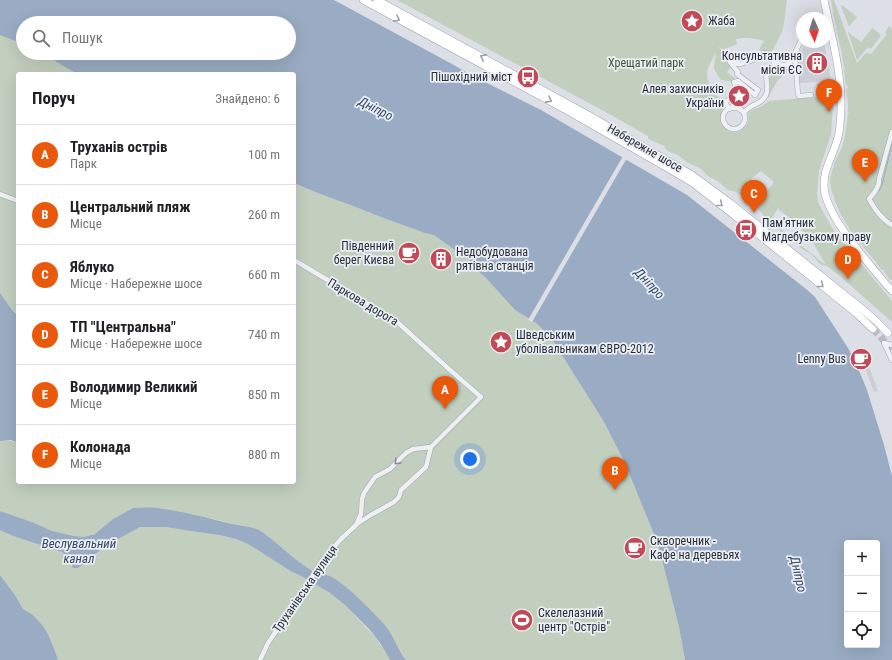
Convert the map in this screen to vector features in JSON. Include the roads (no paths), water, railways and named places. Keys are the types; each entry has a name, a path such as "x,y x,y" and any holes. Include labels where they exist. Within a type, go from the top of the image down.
{"main road":[{"name":"Набережне шосе","path":"363,0 568,111 693,183 874,329"},
{"name":"Набережне шосе","path":"377,0 590,116 692,175 861,308 888,333"},
{"path":"824,0 826,12"},
{"path":"832,43 840,81 841,107 840,124 836,144 828,162 824,177 825,194 842,229 892,291"}],"street":[{"path":"797,48 795,57 798,95 811,95"},
{"path":"730,108 726,111 724,118 726,125 732,129 739,128 744,124 745,117 743,112 737,108 729,109 725,102 739,94 734,82 738,81 755,95 758,90 737,74 738,72 730,62 732,61 741,64 754,60 760,55 762,56 763,53 772,55 775,59 773,66 766,72 767,89 765,96 762,100 747,108 744,113 743,112"},
{"path":"774,62 785,66 795,57"},
{"path":"892,132 879,179 880,183 876,191 869,199 884,220 892,225"},
{"path":"0,194 16,200"},
{"name":"Паркова дорога","path":"296,261 395,320 481,397 431,447"},
{"path":"892,345 884,343 892,360"},
{"path":"357,524 361,514 364,493 375,477 390,469 412,449 431,447"},
{"name":"Труханівська вулиця","path":"260,660 268,643 322,562 340,539 357,524 394,502 399,497 402,490 426,467 431,447"}],"water":[{"name":"Дніпро","path":"0,0 334,0 471,75 541,110 687,195 815,297 855,361 867,390 892,476 892,660 685,660 679,627 658,544 624,461 604,422 550,336 536,323 515,310 485,277 473,267 469,260 434,235 386,219 296,184 296,72 74,72 53,60 296,60 296,16 16,16 16,41 0,35"},
{"path":"0,293 16,314 16,442 11,440 0,441"},
{"name":"Веслувальний канал","path":"133,508 154,508 176,511 259,530 315,573 332,577 352,592 384,624 406,660 390,660 370,630 345,605 330,593 292,572 248,544 236,539 166,527 140,527 116,540 78,568 73,568 67,557 62,552 13,536 0,530 0,511 32,522 52,531 84,537 95,534 113,519"},
{"path":"0,575 15,595 23,609 33,615 43,626 48,634 58,660 0,660"}],"waterway":[{"path":"879,191 882,185 892,144"}],"tunnel":[{"path":"873,329 887,344 892,354"}],"place":[{"name":"Жаба","path":"692,21"},
{"name":"Консультативна місія ЄС","path":"817,63"},
{"name":"Пішохідний міст","path":"528,77"},
{"name":"Алея захисників України","path":"739,96"},
{"name":"Колонада","path":"829,112"},
{"name":"Володимир Великий","path":"865,182"},
{"name":"Яблуко","path":"754,213"},
{"name":"Пам'ятник Магдебузькому праву","path":"746,230"},
{"name":"Південний берег Києва","path":"409,253"},
{"name":"Недобудована рятівна станція","path":"441,259"},
{"name":"ТП \"Центральна\"","path":"848,279"},
{"name":"Шведським уболівальникам ЄВРО-2012","path":"501,342"},
{"name":"Lenny Bus","path":"861,359"},
{"name":"Труханів острів","path":"445,409"},
{"name":"Центральний пляж","path":"615,490"},
{"name":"Скворечник - Кафе на деревьях","path":"635,548"},
{"name":"Скелелазний центр \"Острів\"","path":"522,620"}],"park label":[{"name":"Хрещатий парк","path":"646,63"}]}
